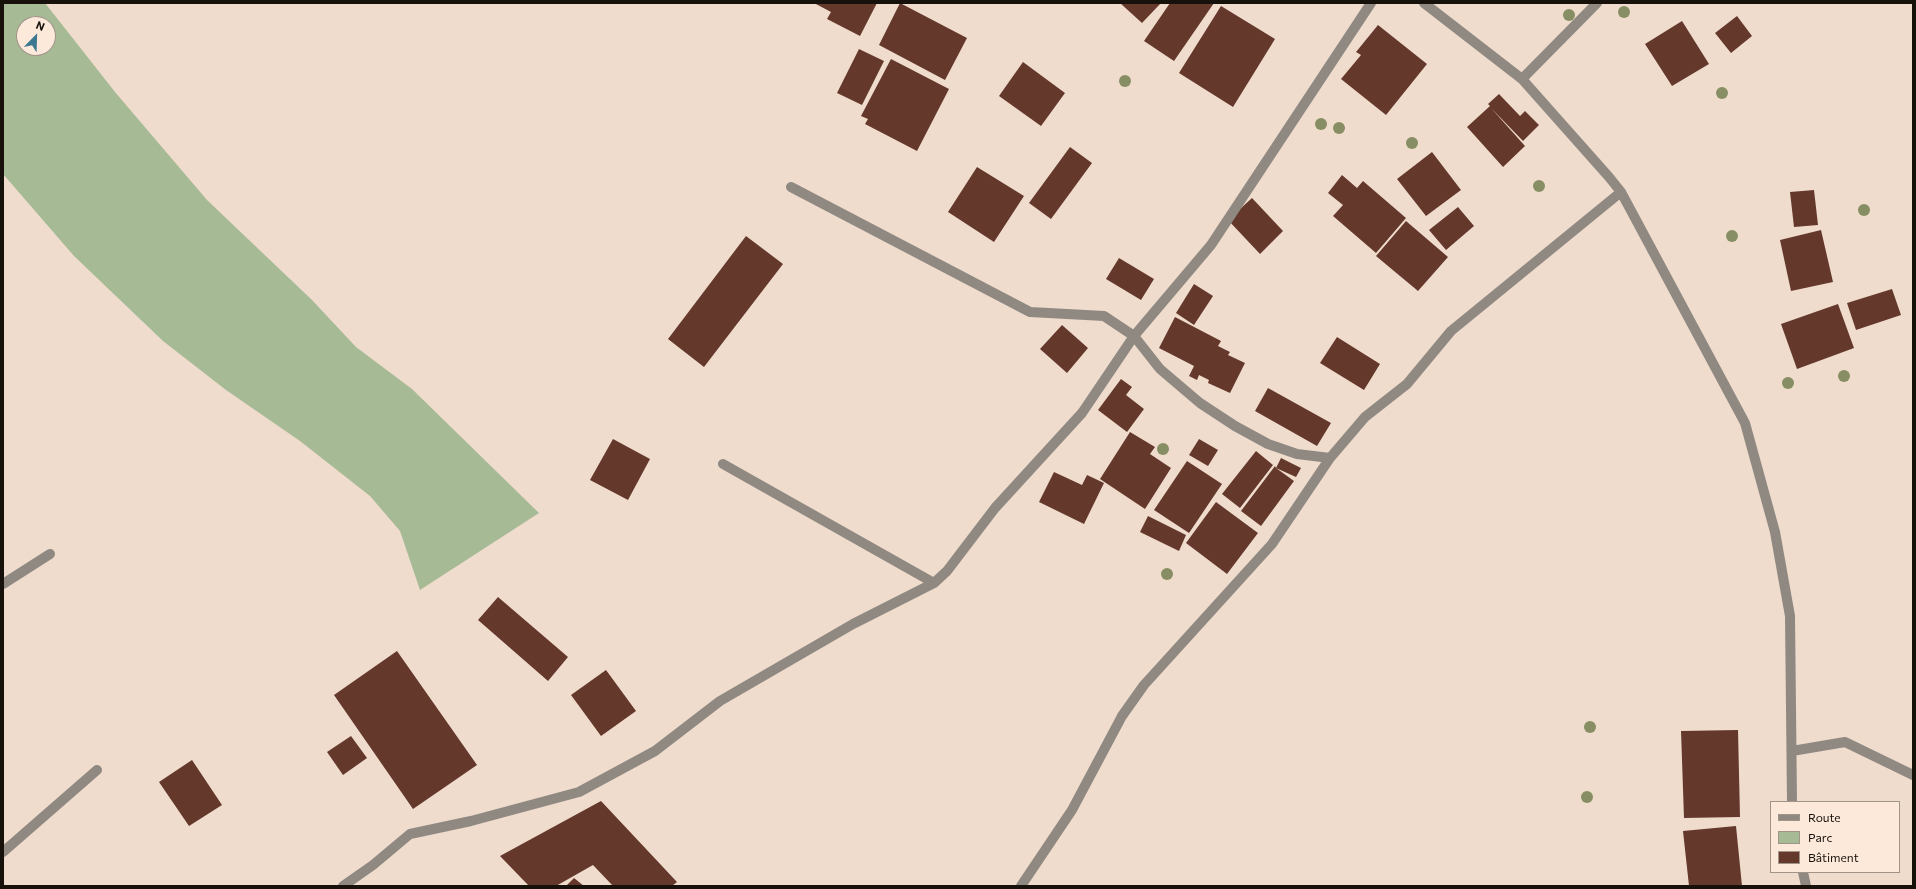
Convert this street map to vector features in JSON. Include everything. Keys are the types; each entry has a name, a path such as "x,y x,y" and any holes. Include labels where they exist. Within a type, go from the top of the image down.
{"street":[{"path":"343,886 373,865 410,834 472,821 579,792 655,751 720,701 853,624 934,583 947,571 995,508 1082,413 1134,336 1211,246 1371,3"},
{"path":"1424,3 1522,79 1621,192 1745,423 1775,532 1790,616 1792,801"},
{"path":"1522,79 1597,3"},
{"path":"790,187 1030,312 1104,316 1134,336 1160,369 1200,403 1236,426 1268,444 1297,454 1330,458"},
{"path":"1021,886 1072,810 1122,716 1144,685 1272,544 1330,458 1365,417 1407,384 1451,332 1621,192"},
{"path":"723,464 934,583"},
{"path":"3,584 50,554"},
{"path":"1792,751 1845,742 1913,775"},
{"path":"3,852 97,770"},
{"path":"1803,873 1806,886"}],"green space":[{"path":"3,3 45,3 55,16 16,16 16,56 56,56 56,17 115,92 207,200 312,300 356,347 412,389 539,513 420,590 400,531 370,496 300,441 226,390 163,341 74,256 3,174"}],"building":[{"path":"814,3 877,3 860,36 827,19 831,12"},
{"path":"900,3 967,38 945,80 879,45"},
{"path":"1120,3 1161,3 1142,23"},
{"path":"1170,3 1214,3 1174,61 1144,41"},
{"path":"1221,6 1275,39 1233,107 1179,73"},
{"path":"1737,16 1752,36 1731,53 1715,33"},
{"path":"1682,21 1709,64 1672,86 1645,44"},
{"path":"1378,25 1427,64 1386,115 1341,79 1361,55 1356,52"},
{"path":"859,49 884,61 862,105 837,93"},
{"path":"891,59 949,89 917,151 865,124 868,119 861,116"},
{"path":"1023,62 1065,93 1041,126 999,96"},
{"path":"1499,94 1520,116 1525,111 1539,125 1523,141 1491,108 1525,146 1503,167 1467,127 1490,106 1488,104"},
{"path":"1070,147 1092,163 1051,219 1029,203"},
{"path":"1432,152 1461,190 1426,216 1397,179"},
{"path":"977,167 1024,196 994,242 948,212"},
{"path":"1342,175 1357,188 1363,181 1406,218 1376,253 1333,216 1343,205 1328,193"},
{"path":"1814,190 1818,225 1794,227 1790,192"},
{"path":"1252,198 1283,231 1260,254 1228,220"},
{"path":"1458,207 1474,226 1446,250 1429,230"},
{"path":"1406,221 1448,257 1418,291 1376,256"},
{"path":"1821,230 1833,282 1791,291 1780,240"},
{"path":"746,236 783,264 704,367 668,339"},
{"path":"1119,258 1154,279 1141,300 1106,279"},
{"path":"1194,284 1213,296 1194,325 1176,313"},
{"path":"1892,289 1901,315 1856,330 1847,303"},
{"path":"1838,304 1854,348 1797,369 1781,324"},
{"path":"1175,317 1221,341 1218,346 1230,352 1228,355 1245,363 1230,393 1208,383 1209,380 1199,375 1197,380 1189,376 1194,366 1159,348"},
{"path":"1062,325 1088,348 1067,373 1040,349"},
{"path":"1337,337 1380,364 1364,390 1320,363"},
{"path":"1121,379 1132,387 1126,395 1144,409 1127,432 1098,410"},
{"path":"1268,388 1331,423 1317,446 1255,411"},
{"path":"1130,432 1155,447 1150,454 1171,468 1145,509 1100,479"},
{"path":"613,439 650,459 628,500 590,480"},
{"path":"1199,439 1218,450 1208,466 1189,455"},
{"path":"1256,451 1273,465 1240,508 1222,494"},
{"path":"1281,458 1301,468 1296,477 1276,468"},
{"path":"1187,461 1222,484 1189,533 1154,510"},
{"path":"1275,466 1294,481 1261,526 1241,511"},
{"path":"1054,472 1082,485 1087,475 1104,483 1084,524 1039,502"},
{"path":"1216,502 1258,533 1227,574 1186,543"},
{"path":"1148,516 1186,535 1179,551 1140,532"},
{"path":"498,597 568,657 548,681 478,620"},
{"path":"397,651 477,765 413,809 334,695"},
{"path":"606,670 636,711 601,736 571,695"},
{"path":"1738,730 1740,817 1684,818 1681,731"},
{"path":"351,736 367,758 343,775 327,752"},
{"path":"192,760 222,805 189,826 159,782"},
{"path":"601,801 677,882 672,886 613,886 593,865 556,886 529,886 500,856"},
{"path":"1736,826 1742,886 1689,886 1683,831"},
{"path":"574,878 584,886 566,886"}]}
